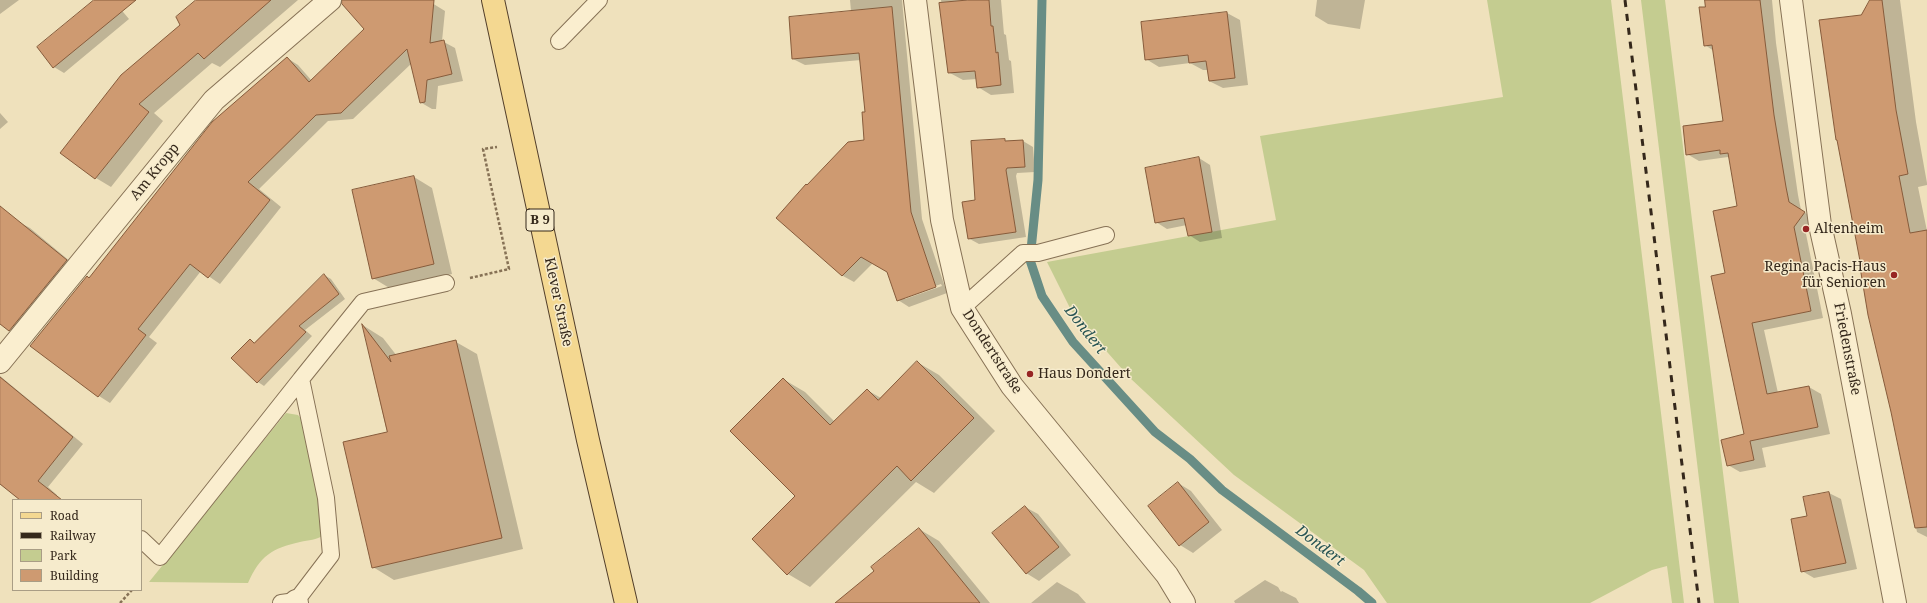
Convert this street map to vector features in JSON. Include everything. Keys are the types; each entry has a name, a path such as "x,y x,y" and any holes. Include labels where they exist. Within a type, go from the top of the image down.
{"main road":[{"name":"Klever Straße","path":"493,0 588,440 626,603"}],"street":[{"name":"Am Kropp","path":"0,362 214,100 330,0"},
{"name":"Dondertstraße","path":"915,0 942,220 962,308 1012,386 1166,575 1184,603"},
{"name":"Friedenstraße","path":"1791,0 1820,225 1840,314 1895,603"}],"lane":[{"path":"558,41 599,0"},
{"path":"962,308 1030,253 1106,235"},
{"path":"142,540 160,557 363,302 446,283"},
{"path":"291,602 331,555 326,498 301,379"}],"path":[{"path":"446,283 509,269 483,150 498,147 496,139"},
{"path":"120,603 131,591"}],"green space":[{"path":"1487,0 1611,0 1684,603 1672,603 1667,566 1652,570 1590,603 1387,603 1364,570 1234,475 1130,378 1072,312 1047,262 1276,220 1260,136 1503,97"},
{"path":"1641,0 1665,0 1739,603 1714,603"},
{"path":"286,413 298,415 303,421 326,518 324,535 315,539 290,544 274,550 257,566 248,583 149,582"}],"building":[{"path":"94,0 136,0 53,68 37,47"},
{"path":"196,0 271,0 204,59 198,53 139,104 149,112 95,179 60,153 121,75 180,25 176,17"},
{"path":"342,0 434,0 430,43 444,40 452,74 427,80 425,102 420,103 407,49 341,113 316,115 248,182 270,200 208,278 190,264 138,329 146,335 98,397 30,346 87,276 89,278 212,122 287,57 309,82 364,29 342,4"},
{"path":"968,0 989,0 991,26 993,26 996,53 998,52 1001,85 977,88 975,71 948,73 939,3"},
{"path":"1705,0 1760,0 1774,115 1789,202 1805,212 1794,227 1811,311 1752,323 1767,394 1809,386 1818,427 1750,441 1754,460 1727,466 1721,440 1744,434 1711,276 1725,273 1713,211 1737,206 1728,153 1720,154 1720,150 1686,155 1683,126 1723,121 1712,45 1704,46 1699,7 1705,7"},
{"path":"1870,0 1882,0 1896,110 1908,174 1899,176 1910,233 1927,230 1927,527 1915,528 1891,412 1868,315 1860,261 1836,140 1819,20 1861,15"},
{"path":"892,7 911,212 936,287 897,301 887,272 861,257 842,276 776,218 806,184 807,185 848,142 864,140 862,112 865,112 859,53 792,59 789,17"},
{"path":"1227,12 1235,78 1209,81 1206,61 1189,63 1188,55 1145,60 1141,22"},
{"path":"1005,139 1005,141 1023,140 1025,167 1007,168 1006,170 1016,232 968,239 962,202 975,200 971,141"},
{"path":"1199,157 1212,232 1188,236 1184,218 1155,223 1145,168"},
{"path":"414,176 434,264 372,279 352,190"},
{"path":"0,206 67,260 9,331 0,324"},
{"path":"324,274 339,294 299,326 306,332 257,383 231,358 250,339 254,343"},
{"path":"362,324 391,362 389,356 456,340 502,538 372,568 343,442 387,432"},
{"path":"917,361 974,418 911,481 897,466 787,575 752,539 795,496 730,431 783,378 830,425 867,389 878,400"},
{"path":"0,377 73,437 38,481 61,499 19,499 0,484"},
{"path":"1178,482 1209,522 1179,546 1148,506"},
{"path":"1829,492 1846,563 1801,572 1791,519 1807,516 1803,497"},
{"path":"1025,506 1059,547 1026,574 992,533"},
{"path":"919,528 980,603 835,603 874,571 871,567"}],"waterway":[{"name":"Dondert","path":"1042,0 1038,180 1030,260 1042,296 1073,342 1155,432 1190,459 1222,490 1372,603"}],"railway":[{"path":"1625,0 1699,603"}],"place":[{"name":"Altenheim","path":"1806,229"},
{"name":"Regina Pacis-Haus für Senioren","path":"1894,275"},
{"name":"Haus Dondert","path":"1030,374"}]}
